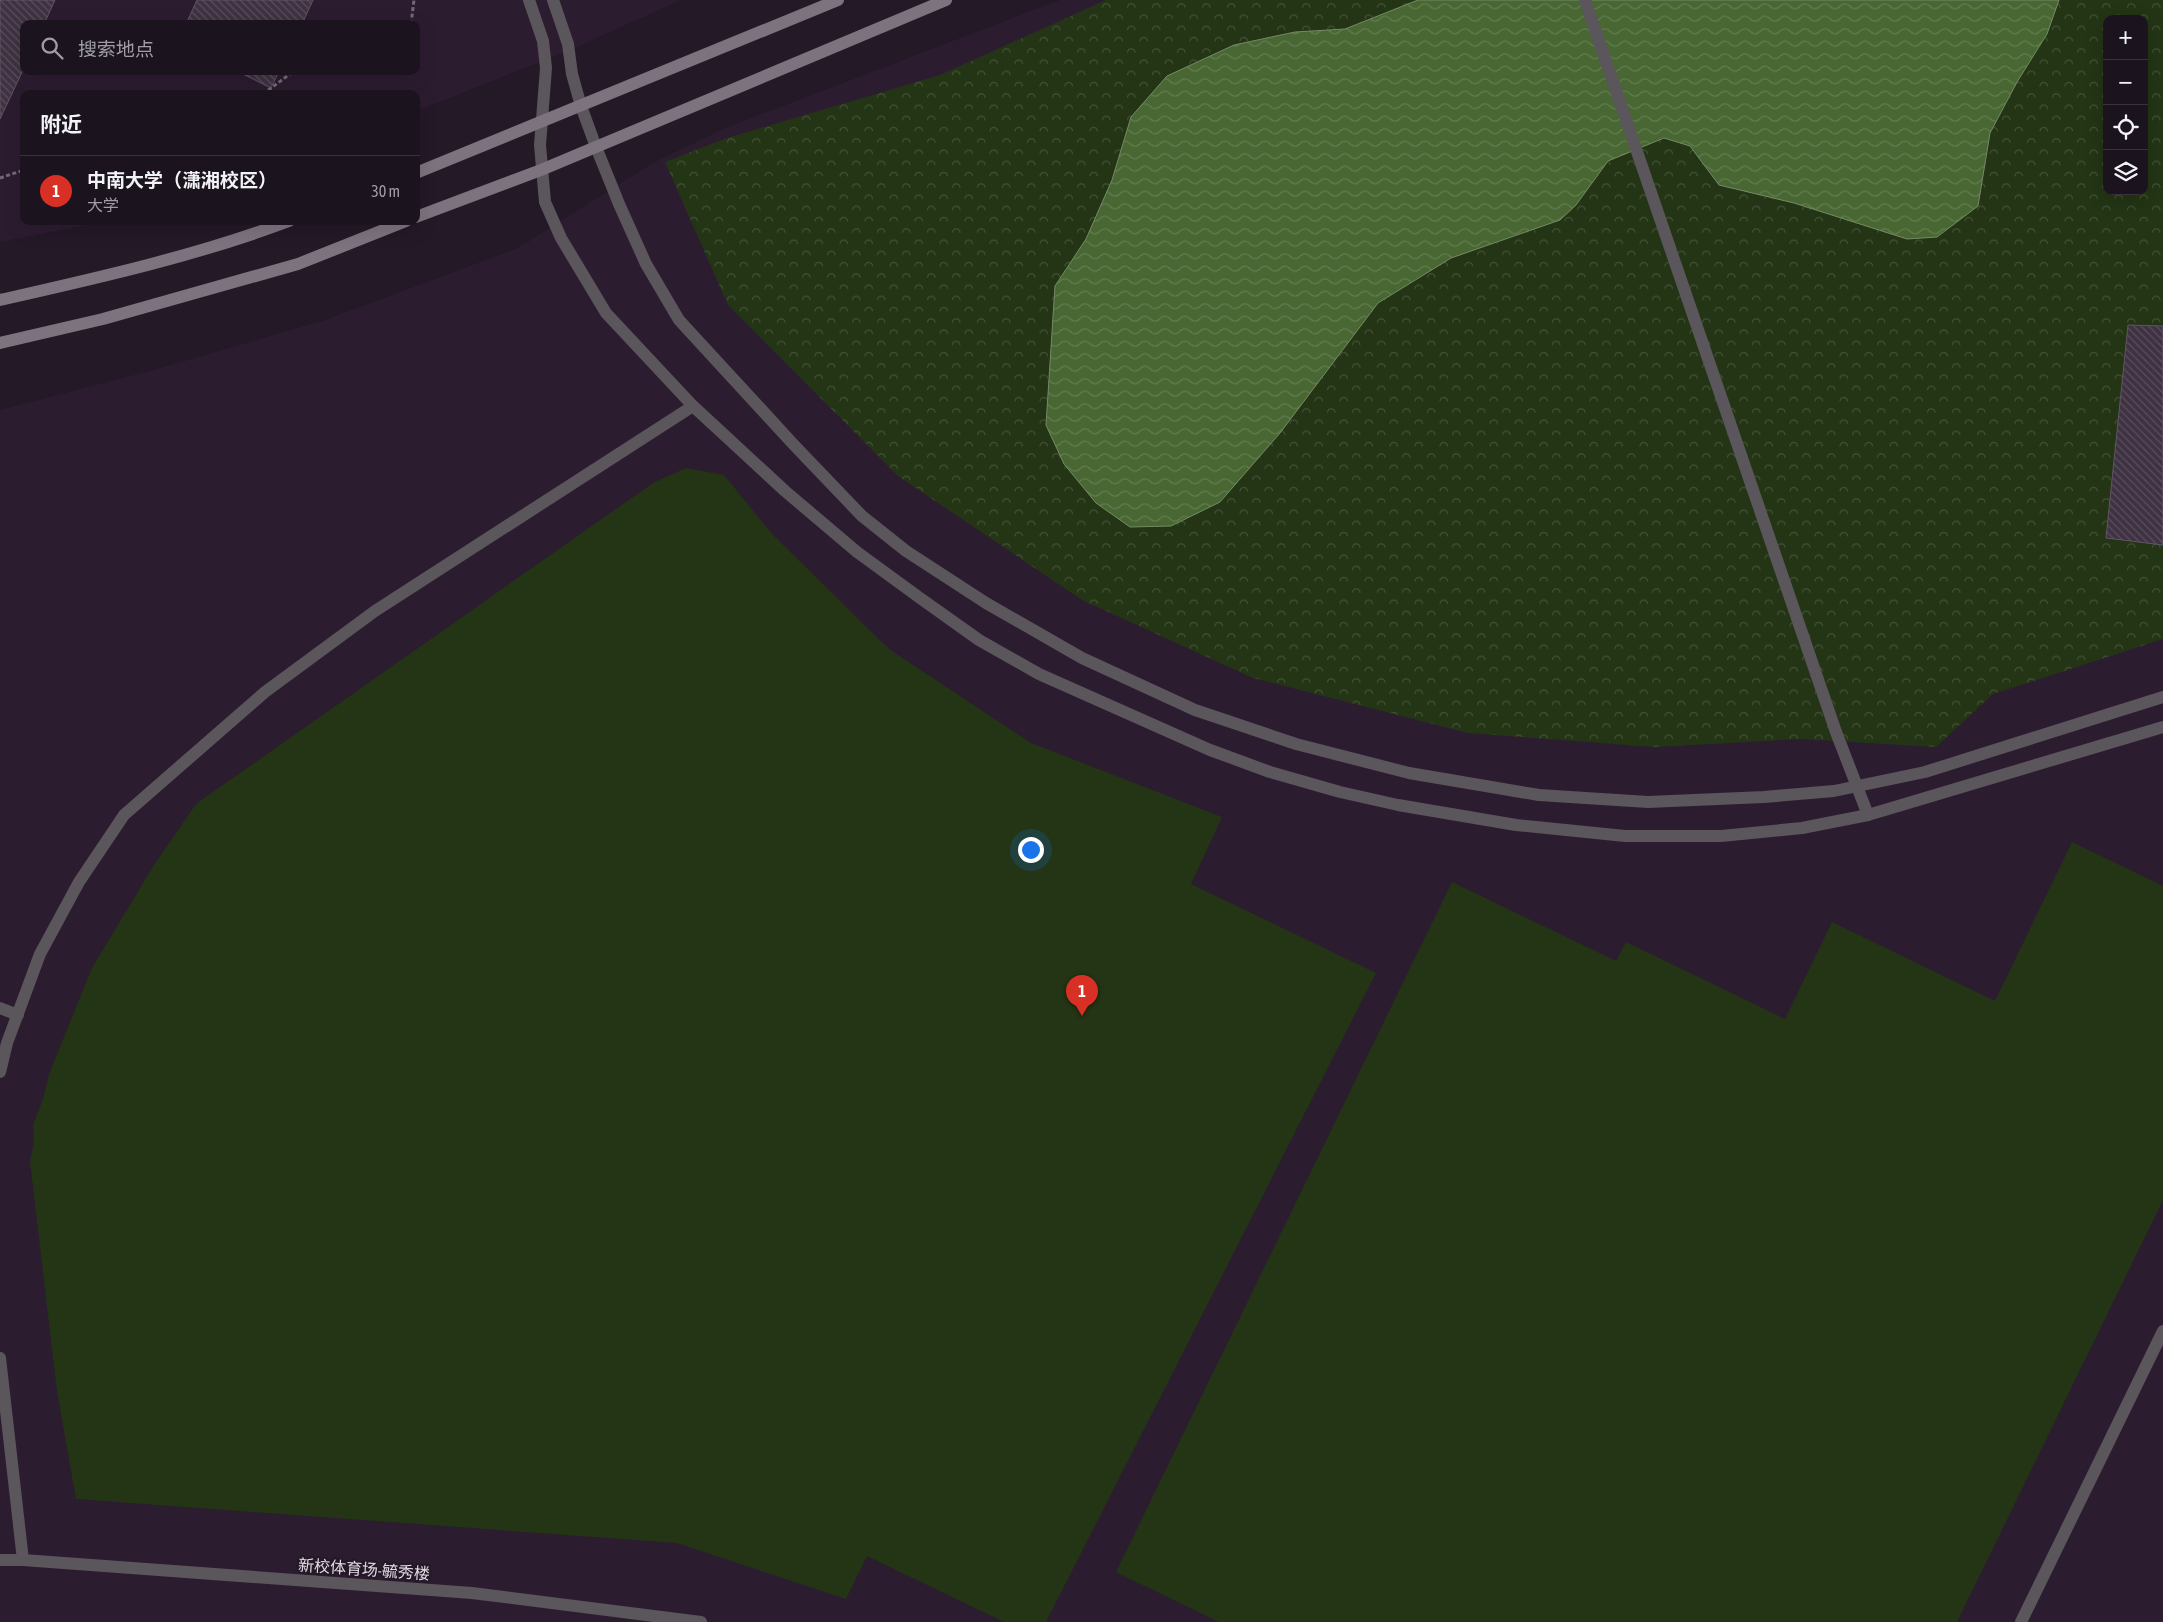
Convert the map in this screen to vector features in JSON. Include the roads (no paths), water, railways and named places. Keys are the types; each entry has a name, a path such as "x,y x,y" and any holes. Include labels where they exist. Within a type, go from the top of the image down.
{"main road":[{"path":"420,171 838,0"},
{"path":"420,215 541,170 946,0"},
{"path":"0,300 110,275 278,225"},
{"path":"0,343 132,311 298,264 396,225"}],"street":[{"path":"529,0 543,41 546,68 540,122 541,170 545,202 561,238 588,287 606,313 693,406 785,492 857,552 979,640 1039,674 1210,750 1270,772 1340,792 1398,805 1516,825 1625,836 1721,836 1802,828 1868,815 2163,727"},
{"path":"553,0 568,44 572,74 581,106 618,204 646,264 679,320 862,516 906,551 986,603 1082,658 1195,710 1296,744 1409,773 1539,795 1648,802 1764,797 1834,791 1925,772 2163,697"},
{"path":"1585,0 1836,732 1868,815"},
{"path":"0,1072 7,1043 40,954 79,882 124,814 265,692 375,611 693,406"},
{"path":"0,1008 18,1015"},
{"path":"2022,1622 2163,1331"},
{"path":"0,1358 22,1560"},
{"name":"新校体育场-毓秀楼","path":"0,1560 22,1560 472,1593 701,1622"}],"water":[{"path":"1418,0 2059,0 2047,34 2017,82 1990,133 1978,206 1937,237 1907,239 1794,203 1719,185 1690,146 1664,138 1608,161 1576,205 1560,220 1451,258 1378,303 1280,433 1220,502 1171,526 1130,527 1096,503 1064,464 1046,425 1055,286 1086,239 1112,180 1131,117 1167,76 1234,45 1295,32 1345,29"}],"place":[{"name":"中南大学（潇湘校区）","path":"1082,1016"}]}
